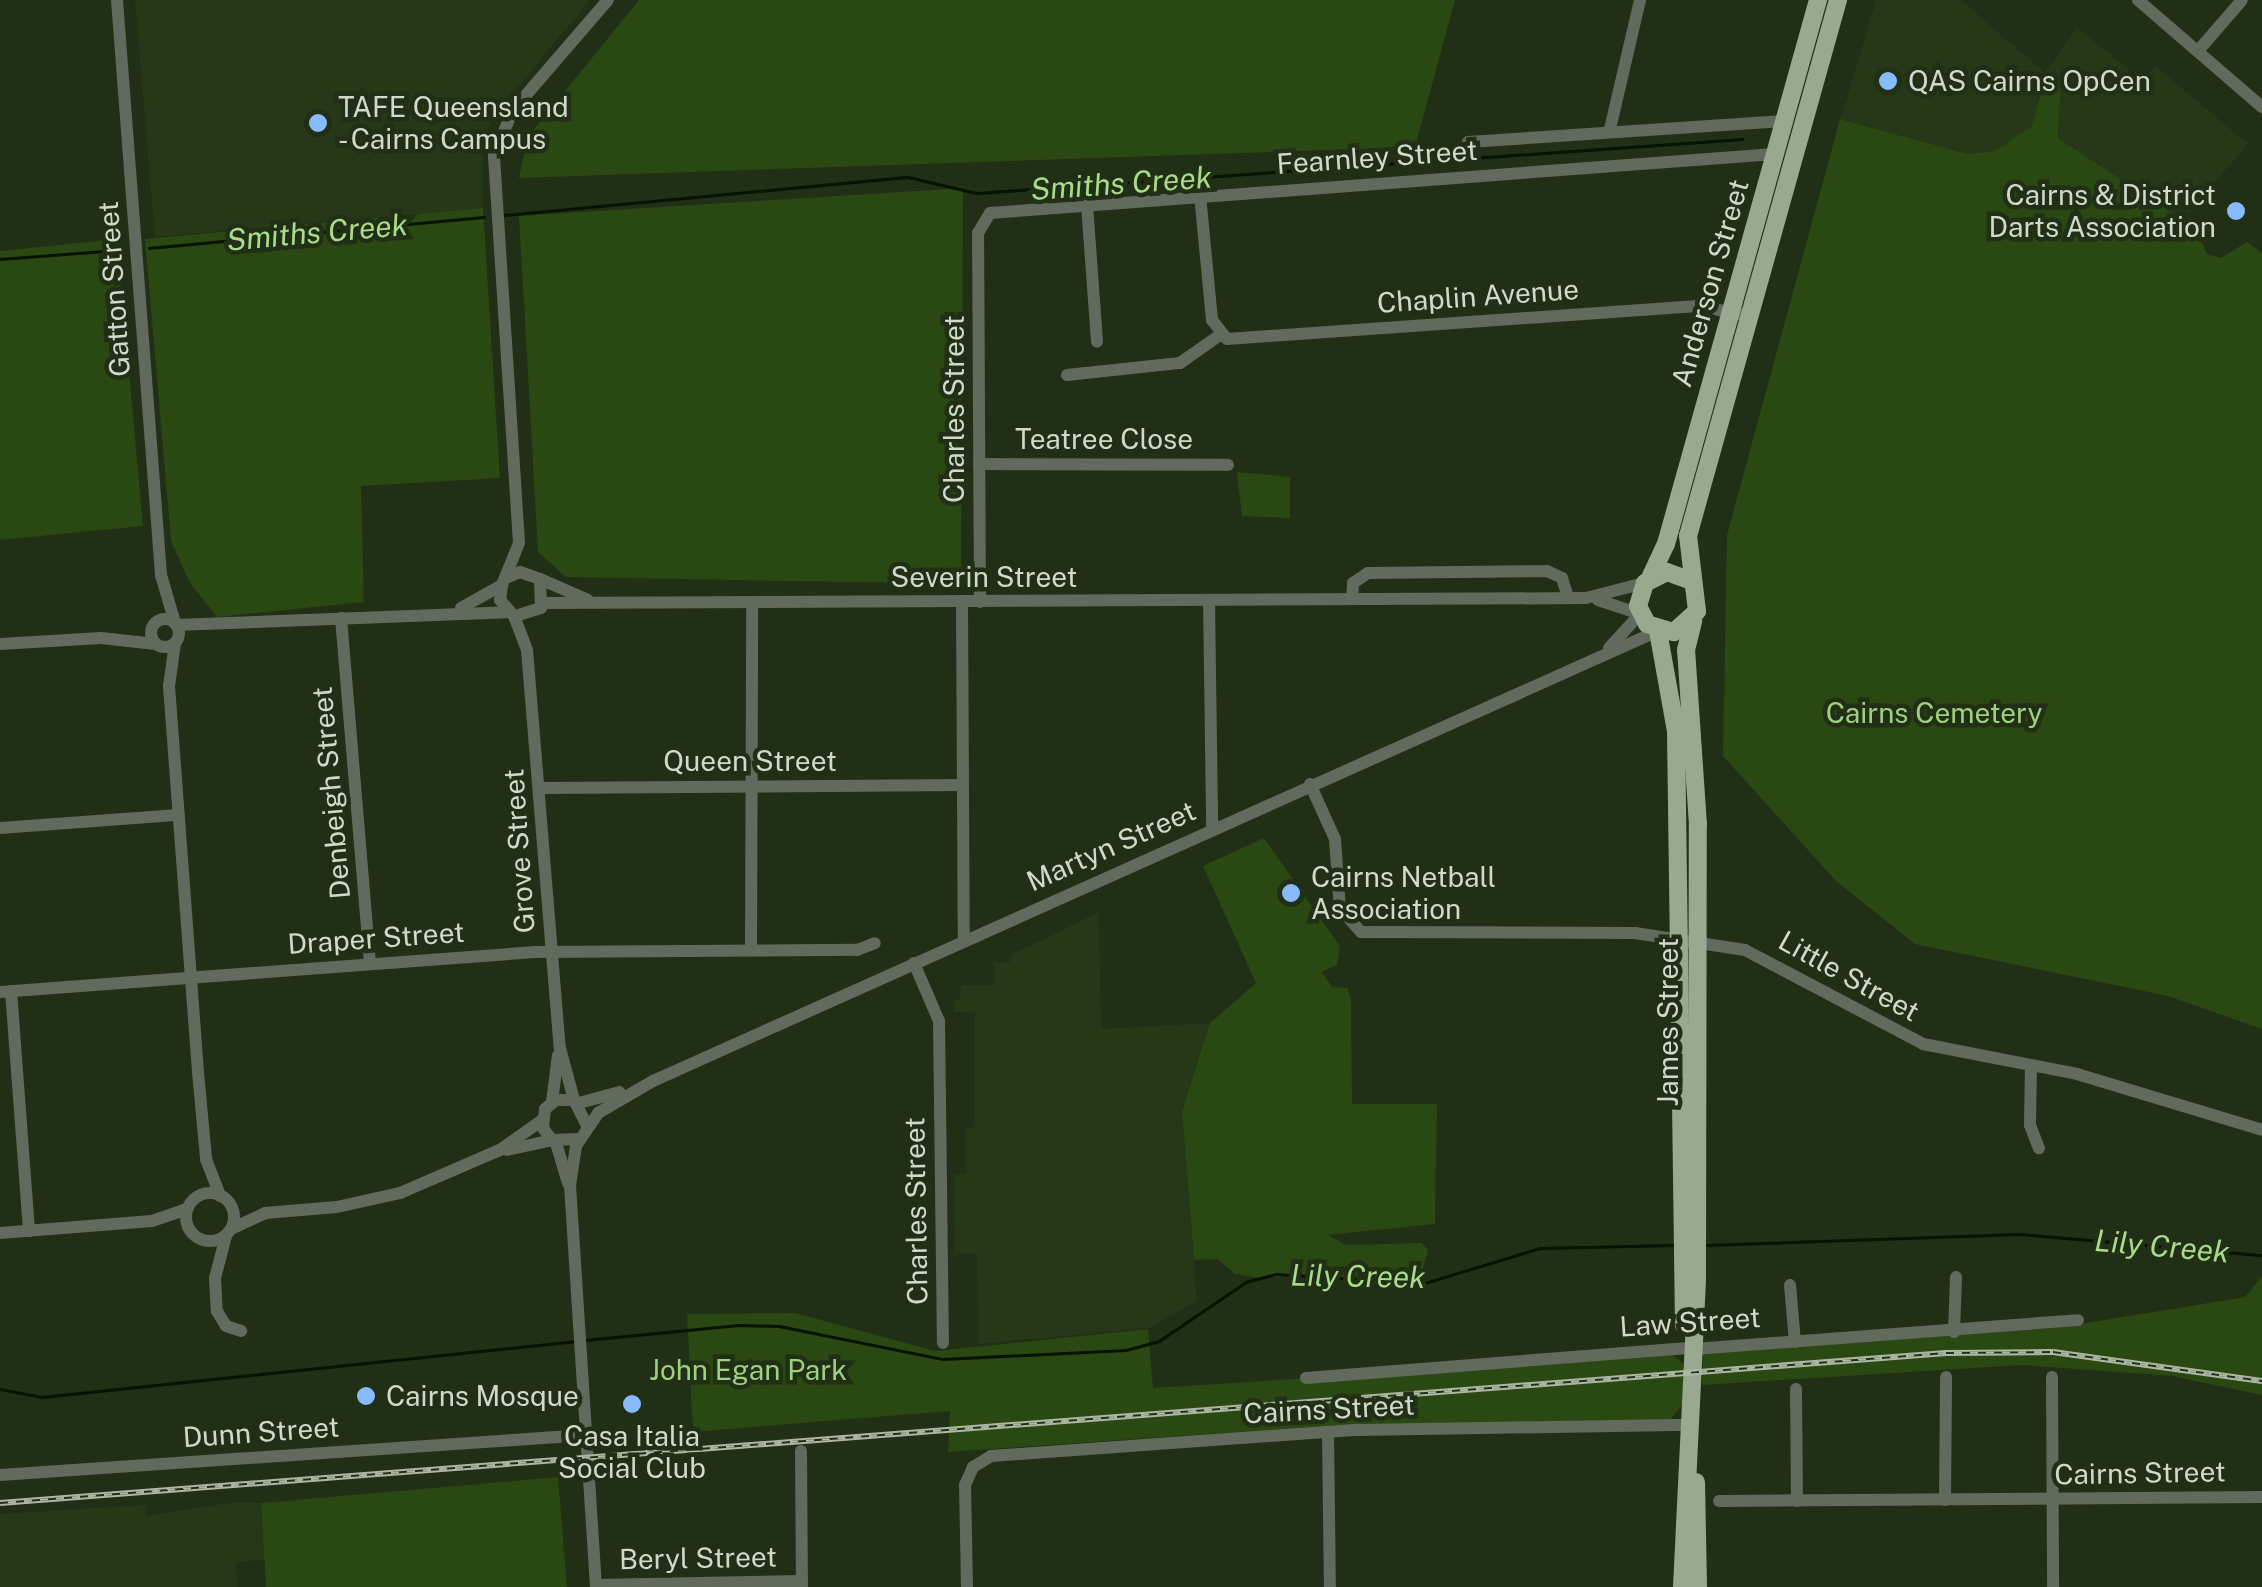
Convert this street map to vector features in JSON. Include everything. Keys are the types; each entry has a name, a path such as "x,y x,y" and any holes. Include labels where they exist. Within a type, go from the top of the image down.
{"main road":[{"name":"Anderson Street","path":"1689,580 1688,536 1775,154 1818,0"},
{"name":"Anderson Street","path":"1648,581 1666,544 1838,0"},
{"path":"1672,572 1689,580 1699,600 1692,621 1680,631 1658,631 1640,614 1648,581 1672,572"},
{"name":"James Street","path":"1686,939 1698,824 1686,650 1692,621"},
{"name":"James Street","path":"1658,631 1675,710 1686,939 1690,1349 1698,1587"},
{"name":"James Street","path":"1682,1587 1692,1433"}],"street":[{"name":"Gatton Street","path":"117,0 161,575 175,624 175,643"},
{"path":"540,607 537,577 519,544 494,156 513,110 608,0"},
{"path":"1610,129 1640,0"},
{"path":"2138,0 2262,107"},
{"path":"2198,52 2242,0"},
{"name":"Fearnley Street","path":"1468,142 1610,129 1784,121"},
{"name":"Fearnley Street","path":"984,217 1200,194 1775,154"},
{"path":"1068,375 1180,363 1217,331 1200,194"},
{"path":"1086,205 1097,342"},
{"name":"Charles Street","path":"980,602 978,233 984,217"},
{"name":"Chaplin Avenue","path":"1217,331 1698,306 1740,313"},
{"name":"Teatree Close","path":"979,464 1228,464"},
{"path":"504,581 519,544"},
{"path":"1352,599 1354,582 1368,573 1547,571 1562,578 1568,598"},
{"path":"459,609 520,572 537,577"},
{"name":"Gatton Street","path":"153,626 161,575"},
{"name":"Severin Street","path":"537,577 616,605"},
{"name":"Grove Street","path":"504,581 511,614 527,650 560,1048 576,1102"},
{"name":"Severin Street","path":"511,614 540,607 616,605 1586,598 1648,581"},
{"name":"Severin Street","path":"1586,598 1640,614"},
{"path":"1209,600 1212,828"},
{"path":"962,602 960,786 964,940"},
{"path":"751,950 752,603"},
{"name":"Grove Street","path":"527,650 540,607"},
{"path":"101,638 175,624 220,627 459,609 511,614"},
{"name":"Martyn Street","path":"1603,653 1640,614"},
{"name":"Denbeigh Street","path":"342,618 370,963"},
{"path":"153,626 169,686 206,1159 225,1200 229,1231 215,1278"},
{"path":"0,644 101,638 175,643 220,627"},
{"name":"Martyn Street","path":"576,1102 640,1087 1658,631"},
{"path":"169,686 175,643"},
{"name":"Little Street","path":"1310,784 1336,839 1346,921 1364,932 1686,939 1772,959 1846,1008 1922,1044 2031,1065 2262,1130"},
{"name":"Queen Street","path":"540,788 960,786"},
{"path":"0,828 179,816"},
{"name":"Draper Street","path":"5,992 552,952 857,950 875,943"},
{"name":"Charles Street","path":"914,963 939,1021 943,1343"},
{"path":"5,992 29,1231"},
{"name":"Grove Street","path":"552,1102 560,1048"},
{"path":"2031,1065 2030,1125 2039,1148"},
{"name":"Martyn Street","path":"588,1125 640,1087"},
{"path":"152,1221 196,1237 229,1231 265,1213 337,1207 400,1193 500,1150 542,1120 552,1102 576,1102 588,1125 579,1139 570,1186 596,1586"},
{"path":"542,1120 570,1186"},
{"path":"500,1150 579,1139"},
{"path":"206,1159 191,1204 196,1237 215,1278 219,1316 240,1331"},
{"path":"0,1233 152,1221 191,1204 225,1200 265,1213"},
{"path":"1954,1332 1956,1277"},
{"path":"1790,1285 1795,1342"},
{"name":"Law Street","path":"1306,1378 2078,1320"},
{"path":"1945,1500 1946,1377"},
{"path":"2052,1377 2053,1587"},
{"path":"1796,1389 1797,1500"},
{"path":"1328,1432 1330,1587"},
{"name":"Cairns Street","path":"967,1587 965,1485 973,1467 992,1456 1328,1432 1692,1433"},
{"name":"Dunn Street","path":"0,1475 586,1435"},
{"path":"801,1452 802,1584"},
{"name":"Cairns Street","path":"1718,1501 2262,1497"},
{"name":"Beryl Street","path":"596,1586 802,1584"}],"shaded area":[{"name":"TAFE Queensland - Cairns Campus","path":"135,0 590,0 494,116 483,141 483,208 155,237"},
{"path":"1876,0 1961,0 2045,73 2077,27 2141,80 2156,66 2248,144 2182,220 2058,137 2061,79 2046,73 2032,126 1995,151 1968,154 1841,119"},
{"path":"1099,912 1101,1029 1210,1023 1182,1111 1197,1301 1149,1328 978,1344 977,1254 955,1253 954,1175 966,1174 965,1129 975,1127 975,1013 954,1012 954,1000 960,1000 961,985 994,985 994,962 1010,962 1011,955"},
{"path":"236,1502 261,1503 264,1560 236,1562 237,1587 0,1587 0,1514 145,1505 146,1516"}],"green space":[{"path":"639,0 1455,0 1415,147 519,178 527,138"},
{"name":"Cairns Cemetery","path":"2046,73 2061,79 2058,138 2183,220 2199,234 2207,254 2221,258 2247,242 2262,253 2262,1029 2168,996 1915,944 1836,881 1723,756 1727,535 1840,119 1968,154 1995,151 2032,126"},
{"path":"963,188 961,584 566,577 538,552 519,216"},
{"path":"483,208 500,478 361,486 364,602 217,617 190,583 171,541 145,239"},
{"path":"117,239 143,526 0,540 0,251"},
{"path":"1237,472 1290,477 1290,518 1242,516"},
{"path":"1264,838 1340,946 1337,965 1322,972 1332,987 1347,988 1351,999 1352,1104 1437,1104 1435,1224 1328,1235 1346,1245 1422,1243 1428,1250 1423,1268 1411,1277 1251,1277 1235,1274 1218,1259 1194,1260 1182,1111 1210,1023 1256,983 1203,866"},
{"path":"2262,1276 2262,1395 2172,1376 2021,1365 1702,1385 1703,1353 2056,1328 2245,1297"},
{"name":"John Egan Park","path":"795,1313 935,1351 1148,1329 1153,1388 1673,1355 1683,1364 1684,1403 1670,1420 1353,1424 948,1452 950,1411 693,1432 687,1314"},
{"path":"558,1477 567,1587 266,1587 261,1503"}],"waterway":[{"name":"Smiths Creek","path":"504,215 908,177 977,193 1742,139"},
{"name":"Smiths Creek","path":"149,248 484,217"},
{"name":"Smiths Creek","path":"0,259 118,250"},
{"name":"Lily Creek","path":"1705,1245 2020,1234 2262,1255"},
{"name":"Lily Creek","path":"585,1340 738,1325 779,1326 943,1359 1126,1350 1159,1341 1246,1282 1276,1274 1425,1283 1540,1248 1677,1245"},
{"path":"0,1389 42,1397 577,1341"}],"railway":[{"path":"0,1503 1946,1353 2053,1352 2262,1381"}],"place":[{"name":"QAS Cairns OpCen","path":"1888,81"},
{"name":"TAFE Queensland - Cairns Campus","path":"318,123"},
{"name":"Cairns & District Darts Association","path":"2236,211"},
{"name":"Cairns Netball Association","path":"1291,893"},
{"name":"Cairns Mosque","path":"366,1396"},
{"name":"Casa Italia Social Club","path":"632,1404"}]}
